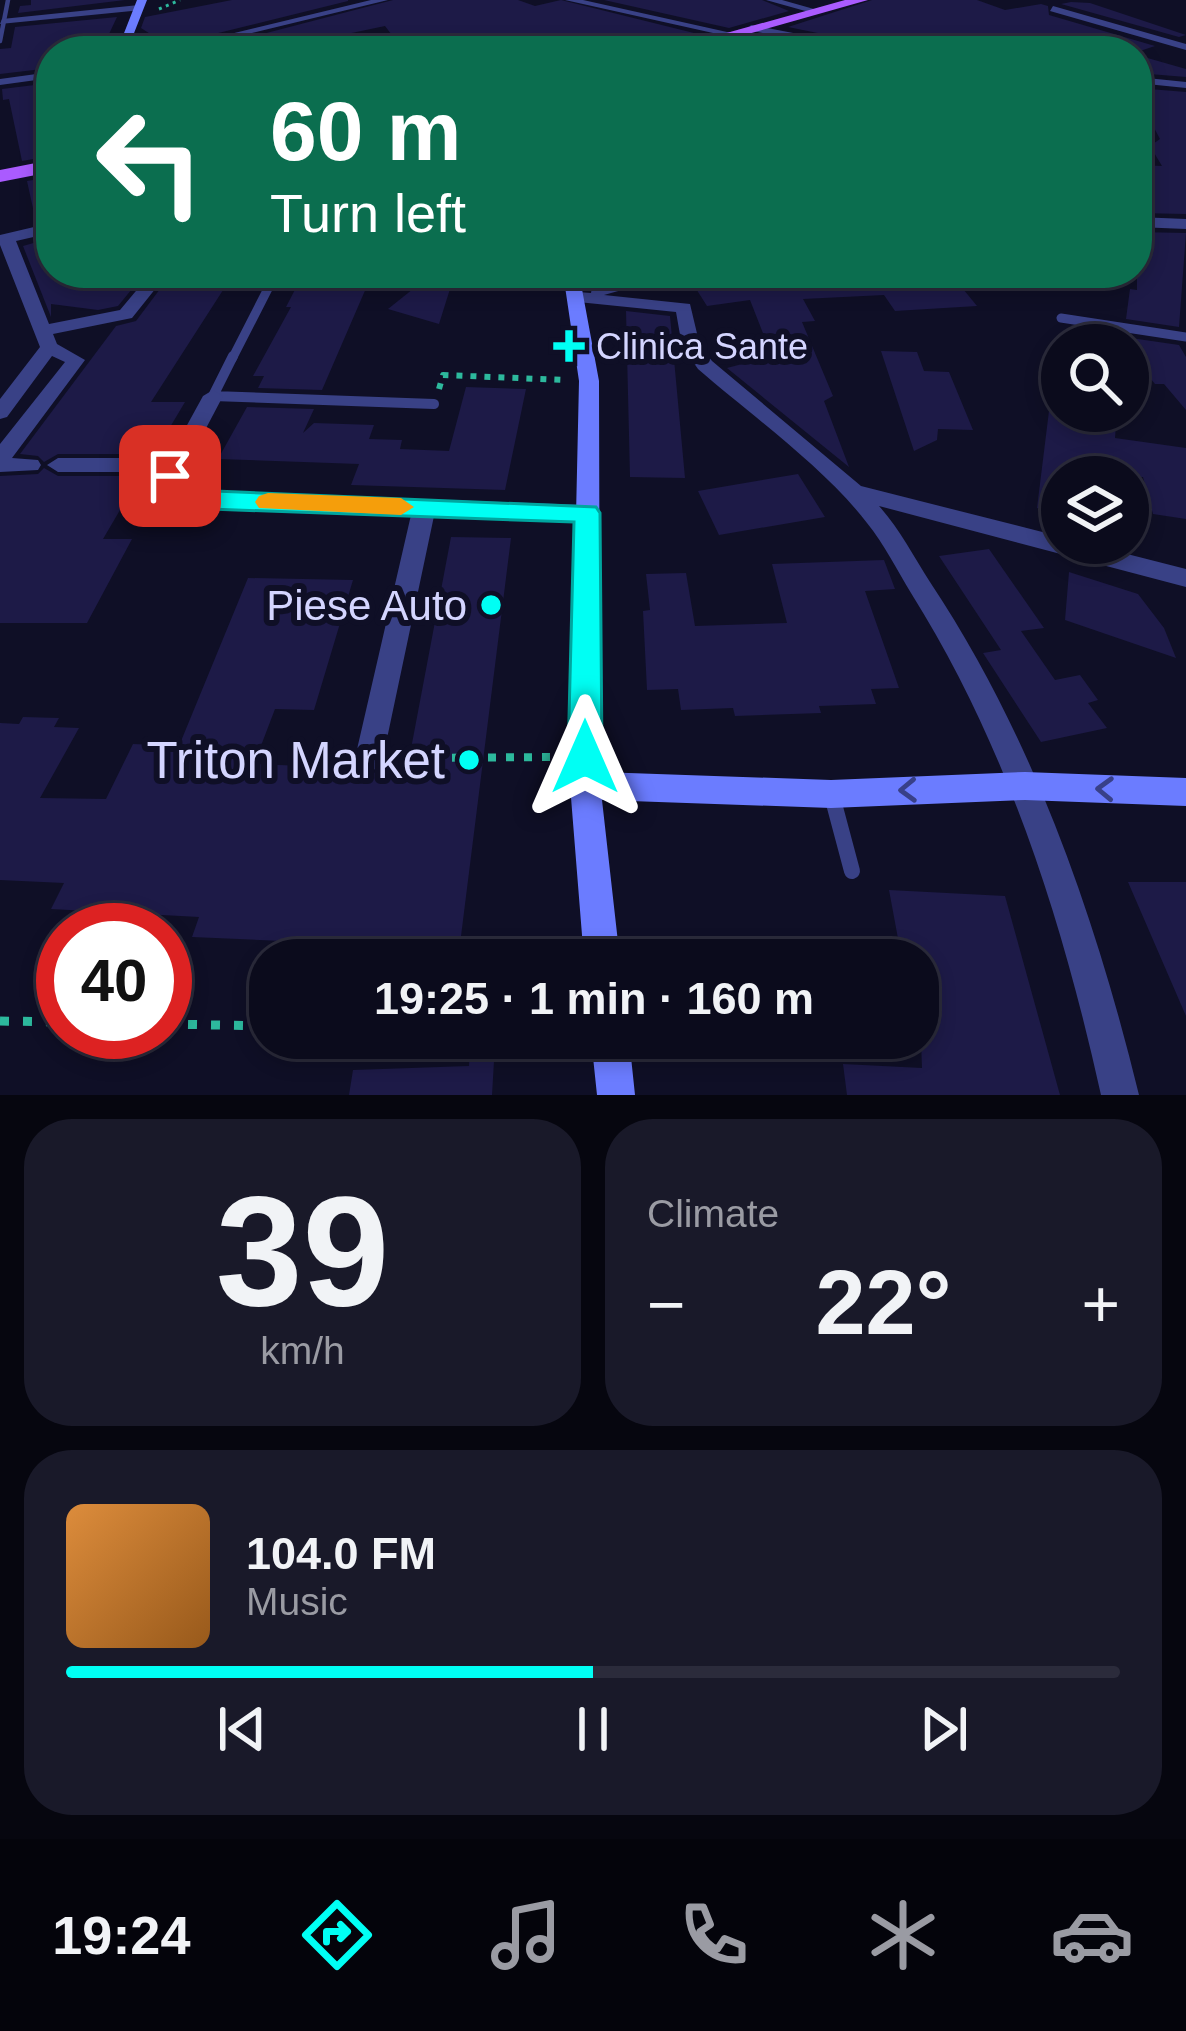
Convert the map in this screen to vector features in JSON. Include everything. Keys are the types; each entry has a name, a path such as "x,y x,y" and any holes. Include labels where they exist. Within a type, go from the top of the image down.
{"main road":[{"path":"726,36 850,1"},
{"path":"0,164 36,157"},
{"path":"0,176 36,169"}],"street":[{"path":"229,36 383,0"},
{"path":"570,0 731,34"},
{"path":"771,0 816,11"},
{"path":"2,22 144,7"},
{"path":"130,36 144,7"},
{"path":"1053,9 1148,36"},
{"path":"751,28 790,36"},
{"path":"1152,37 1186,47"},
{"path":"0,82 36,77"},
{"path":"1152,82 1186,85"},
{"path":"1152,223 1186,224"},
{"path":"0,462 76,360 45,339 4,239 36,232"},
{"path":"0,413 45,339 126,314 148,288"},
{"path":"574,288 589,381 585,771 600,939"},
{"path":"589,288 684,308 691,346 705,365 853,492 901,554 968,662 1025,785 1094,984 1120,1095"},
{"path":"173,471 214,396"},
{"path":"0,462 31,465"},
{"path":"58,465 173,471 210,500 587,513"},
{"path":"853,492 1186,578"},
{"path":"370,758 424,507"},
{"path":"585,771 831,794 1025,785 1186,792"},
{"path":"612,1059 616,1095"}],"lane":[{"path":"0,41 8,0"},
{"path":"268,288 214,396 434,404"},
{"path":"1061,318 1186,338"},
{"path":"831,794 852,871"}],"path":[{"path":"144,7 180,0"},
{"path":"434,404 443,375 589,381"},
{"path":"370,758 585,771"},
{"path":"0,1021 36,1022"},
{"path":"192,1025 249,1026"}],"building":[{"path":"31,0 125,0 18,13"},
{"path":"232,0 348,0 206,36 153,36 141,28 145,17"},
{"path":"393,0 518,0 535,6 561,0 702,35 393,36 385,26 337,36 255,36"},
{"path":"604,0 762,0 789,11 729,28"},
{"path":"872,0 977,0 1005,10 1041,4 1048,6 1049,15 1121,36 832,36 788,27"},
{"path":"1090,3 1186,35 1179,37 1061,4"},
{"path":"117,17 108,36 36,36 36,70 0,74 0,49 11,48 15,27"},
{"path":"1152,59 1186,69 1186,77 1152,74"},
{"path":"36,85 36,159 22,161 9,99 3,100 2,89"},
{"path":"1152,89 1186,92 1186,214 1152,213 1152,166 1162,166 1152,145 1160,139 1152,124"},
{"path":"36,180 36,222 27,181"},
{"path":"1152,232 1186,233 1179,327 1126,319 1130,289 1152,288"},
{"path":"36,242 36,279 23,246"},
{"path":"40,288 133,288 118,306 98,310 51,304 51,317"},
{"path":"161,288 224,288 151,402 185,402 154,454 58,454 44,462 38,456 20,454 116,326 136,321"},
{"path":"296,288 366,288 322,390 258,388 264,376 253,376 291,307 286,307"},
{"path":"414,288 450,288 439,324 388,309"},
{"path":"696,288 962,288 977,306 895,311 884,295 803,299 815,321 802,322 833,396 824,401 849,467 727,368 772,356 750,300 707,306"},
{"path":"626,311 670,316 685,478 630,477"},
{"path":"1149,341 1179,345 1186,357 1186,410 1164,384 1155,384 1149,377"},
{"path":"881,351 917,352 924,371 949,372 973,430 938,429 937,440 914,451"},
{"path":"466,387 526,389 505,490 351,485 359,464 218,459 247,407 314,409 303,433 314,423 374,425 369,439 402,440 400,449 449,451"},
{"path":"1046,432 1115,432 1115,438 1186,448 1186,519 1153,514 1149,456 1043,456"},
{"path":"44,468 58,476 140,476 103,539 132,539 87,623 0,623 0,476 38,474"},
{"path":"798,474 825,517 719,535 698,491"},
{"path":"451,537 511,538 461,939 192,937 199,917 192,917 192,903 54,903 64,883 0,880 0,723 19,724 23,717 59,718 54,727 79,728 40,798 106,799 133,744 179,746 248,578 353,580 314,710 275,709 254,764 354,768 368,775 385,769 407,770"},
{"path":"989,549 1044,628 1021,631 1055,680 1080,675 1098,700 1088,703 1107,728 1041,742 983,653 1001,650 939,556"},
{"path":"884,560 895,589 865,591 899,688 871,689 876,704 819,706 821,713 735,716 733,708 681,710 678,689 647,690 643,611 650,610 646,574 686,573 695,626 787,623 772,564"},
{"path":"1069,572 1138,594 1164,628 1176,658 1065,620"},
{"path":"1128,882 1186,882 1186,1016"},
{"path":"889,890 1005,896 1060,1095 847,1095 843,1064 922,1068 922,1059 939,1059 939,939 898,939"},
{"path":"469,1059 494,1059 492,1095 349,1095 353,1070 469,1066"}],"slow traffic":[{"path":"268,502 401,507"}],"place":[{"name":"Clinica Sante","path":"569,346"},
{"name":"Piese Auto","path":"491,605"},
{"name":"Triton Market","path":"469,760"}],"route":[{"path":"170,476 210,500 587,513 585,757"}]}
